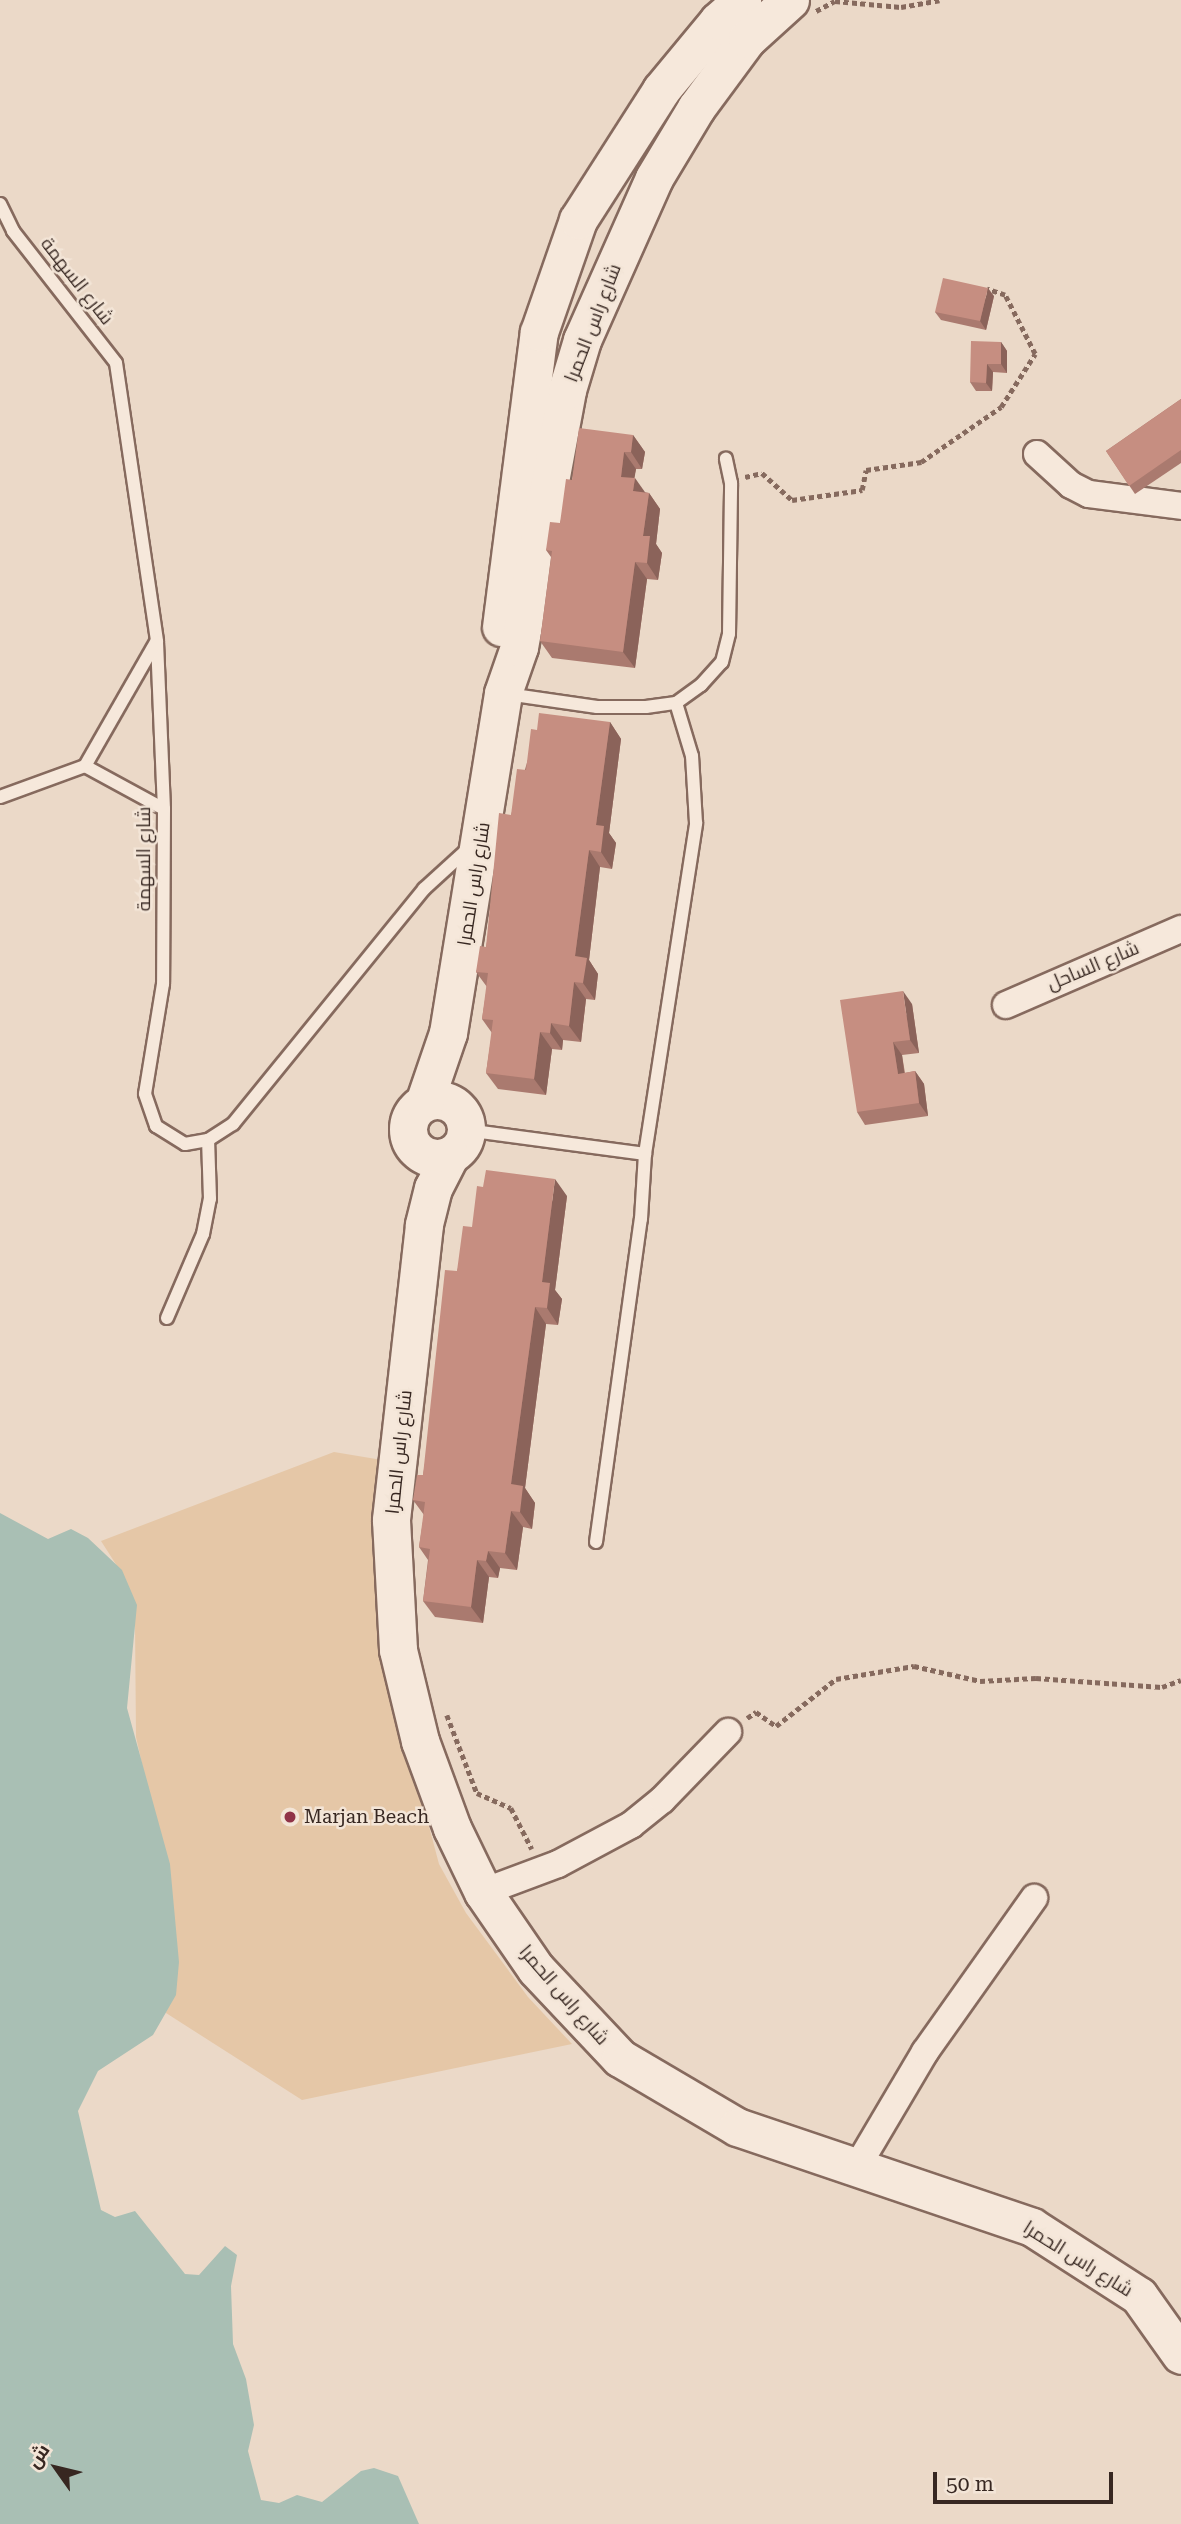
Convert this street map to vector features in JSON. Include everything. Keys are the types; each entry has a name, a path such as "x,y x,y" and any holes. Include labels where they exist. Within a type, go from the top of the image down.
{"street":[{"name":"شارع راس الحمرا","path":"503,693 499,641 539,331 578,220 661,90 742,0"},
{"name":"شارع راس الحمرا","path":"801,7 747,39 696,108 654,178 582,340 567,390 519,647 503,693 470,850 448,1033 448,1123 424,1225 391,1520 398,1650 419,1741 452,1828 484,1892 536,1969 620,2058 737,2127 1032,2227 1139,2296 1181,2356"},
{"path":"1037,454 1071,485 1089,494 1181,506"},
{"name":"شارع الساحل","path":"1006,1004 1181,929"},
{"name":"شارع راس الحمرا","path":"424,1225 414,1146 408,1127 448,1123"},
{"path":"484,1892 542,1870 631,1825 662,1800 728,1732"},
{"path":"857,2167 925,2052 1034,1898"}],"lane":[{"name":"شارع السهمة","path":"0,204 13,231 116,363 157,642 164,809 163,984 145,1094 156,1126 186,1144 208,1140"},
{"path":"503,693 597,707 676,703 722,662 730,634 731,510 726,458"},
{"path":"0,797 85,766 157,642"},
{"path":"596,1542 641,1219 645,1154 696,823 692,756 676,703"},
{"path":"85,766 164,809"},
{"path":"167,1318 204,1234 209,1199 208,1140 233,1124 470,850"},
{"path":"448,1123 645,1154"}],"path":[{"path":"801,7 835,1 901,7 939,0"},
{"path":"733,481 762,473 792,500 862,490 866,470 921,462 1001,407 1035,354 1005,295 984,288"},
{"path":"728,1732 756,1712 776,1726 836,1679 914,1666 980,1681 1036,1678 1161,1687 1181,1680"},
{"path":"442,1703 477,1793 511,1808 542,1870"}],"sand":[{"name":"Marjan Beach","path":"334,1452 394,1462 414,1770 439,1864 466,1913 528,1997 572,2044 302,2100 166,2013 173,1903 136,1737 135,1623 126,1580 101,1541"}],"shaded area":[{"path":"0,1513 48,1539 71,1529 88,1538 122,1570 137,1605 127,1708 170,1864 179,1962 176,1995 153,2035 98,2071 78,2111 101,2210 115,2217 135,2211 185,2274 199,2275 225,2246 237,2255 231,2286 233,2344 246,2379 254,2425 248,2451 261,2500 279,2503 297,2495 322,2502 361,2471 374,2468 398,2476 419,2524 0,2524"}],"building":[{"path":"943,278 988,288 980,321 935,312"},
{"path":"971,341 1001,342 1001,364 987,364 986,383 970,382"},
{"path":"1181,399 1181,450 1129,486 1106,451"},
{"path":"579,428 633,435 631,452 624,452 621,477 635,478 633,491 649,493 643,536 650,536 647,563 635,562 623,652 540,641 552,551 546,550 550,522 560,523 566,479 572,480"},
{"path":"539,713 610,722 596,825 604,826 601,852 589,850 575,956 587,958 583,983 574,982 569,1026 551,1023 550,1033 540,1032 534,1079 486,1073 493,1020 482,1019 488,973 476,972 480,946 486,947 499,813 511,815 517,769 526,770 531,729 537,730"},
{"path":"903,991 910,1040 893,1042 898,1074 915,1071 919,1103 857,1112 840,1000"},
{"path":"486,1170 555,1179 542,1282 550,1283 547,1308 535,1307 511,1484 523,1486 520,1512 511,1511 505,1553 488,1551 486,1561 477,1560 471,1607 423,1601 430,1549 419,1547 425,1502 413,1500 417,1475 423,1475 445,1270 457,1271 463,1226 472,1227 477,1186 483,1187"}],"place":[{"name":"Marjan Beach","path":"290,1817"}]}
